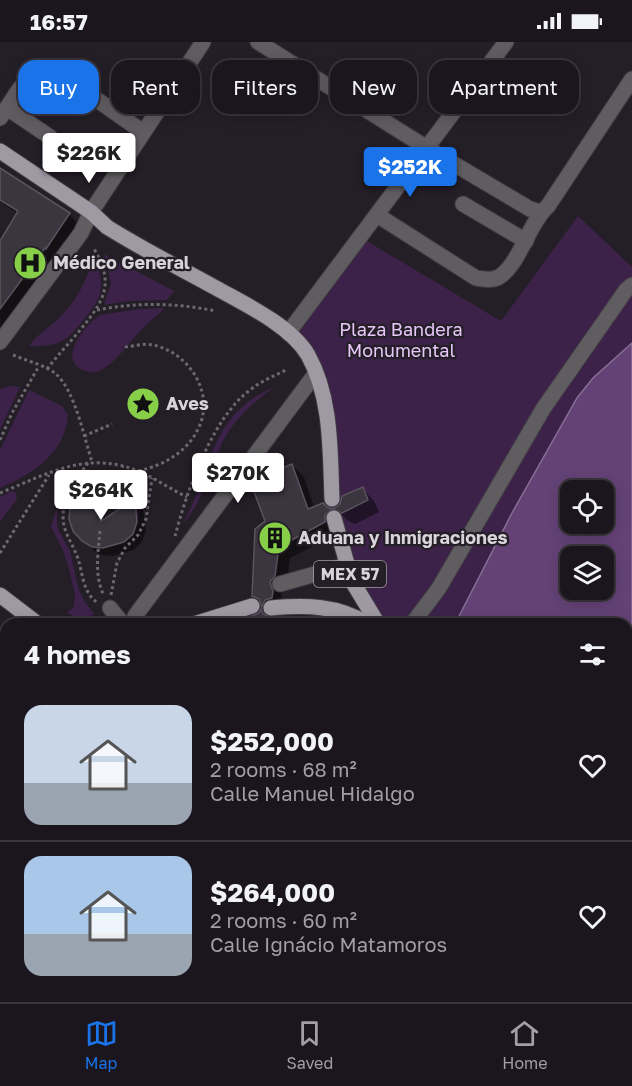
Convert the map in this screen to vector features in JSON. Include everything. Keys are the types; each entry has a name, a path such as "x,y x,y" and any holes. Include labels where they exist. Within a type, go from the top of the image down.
{"main road":[{"path":"0,152 91,212 107,227 239,301 288,333 303,348 316,373 327,417 332,499"},
{"name":"MEX 57","path":"334,518 346,565 360,597 374,618"},
{"path":"0,595 30,618"},
{"name":"MEX 57","path":"271,608 301,605 324,607 356,618"},
{"path":"213,618 252,606"}],"street":[{"path":"2,335 81,233 91,212 203,42"},
{"path":"258,42 427,148 531,209 540,212"},
{"path":"288,333 506,42"},
{"path":"377,215 476,278 488,280 498,278 505,272 526,241 540,212 548,206 632,79"},
{"path":"50,137 3,113 20,88 25,87 52,94 76,85 143,132"},
{"path":"463,204 526,241"},
{"path":"416,618 439,588 543,409 626,290 632,285"},
{"path":"131,618 316,373"},
{"path":"280,584 346,565"},
{"path":"110,608 126,618"}],"path":[{"path":"47,369 97,310 103,298 106,279 100,259 94,249"},
{"path":"97,310 147,303 216,311"},
{"path":"125,347 151,345 166,349 182,359 193,370 201,390 203,410 200,426 182,451 154,468 137,471"},
{"path":"13,355 55,373 66,387 84,436 90,462 69,491 63,521 78,556 88,593 94,600 110,608"},
{"path":"0,440 12,412 39,366"},
{"path":"173,543 187,497 203,458 225,416 250,390 286,370"},
{"path":"84,436 112,424"},
{"path":"0,492 90,462 123,466 137,471 187,497"},
{"path":"114,490 123,466"},
{"path":"0,553 50,474"},
{"path":"110,608 114,570 121,555 143,528 152,478"},
{"path":"92,495 114,490"},
{"path":"114,490 124,506"},
{"path":"100,531 97,556 98,578 110,608"}],"green space":[{"name":"Plaza Bandera Monumental","path":"578,216 632,267 632,343 593,378 577,398 512,513 458,618 364,618 332,511 320,378 287,335 360,237 501,321"},
{"path":"104,254 174,291 167,300 128,301 104,305 111,283"},
{"path":"94,258 101,285 98,299 89,314 73,333 62,341 50,345 29,346 60,318 74,301"},
{"path":"165,308 141,330 115,360 103,369 90,372 76,365 73,350 82,333 100,315"},
{"path":"9,386 20,387 0,430 0,389"},
{"path":"274,387 249,407 229,431 200,498 182,525 223,429 235,413 252,399"},
{"path":"29,390 62,406 68,415 66,429 54,452 45,461 24,476 0,488 0,450"},
{"path":"132,485 141,496 137,522 135,499 129,493 123,493 127,487"},
{"path":"12,491 16,493 17,499 0,522 0,497"},
{"path":"57,508 57,527 70,551 78,587 83,599 95,615 77,618 67,613 74,606 75,595 63,550 51,527"},
{"path":"262,607 289,618 232,618"}],"shaded area":[{"path":"632,343 632,618 458,618 512,513 577,398 593,378"}],"building":[{"path":"0,168 70,213 46,249 0,309 0,241 18,211 0,200"},
{"name":"Aduana y Inmigraciones","path":"292,464 308,509 323,503 332,509 325,515 325,522 279,547 275,576 270,582 273,591 272,598 265,600 262,607 259,599 252,596 255,529 265,521 250,481"},
{"path":"88,483 101,521 135,499 137,522 133,534 124,542 103,548 92,547 82,541 73,531 69,519 71,499"},
{"path":"363,487 368,500 342,513 333,509 340,504 342,496"},
{"path":"261,609 263,614 270,618 252,618"}],"place":[{"name":"Médico General","path":"30,263"},
{"name":"Aves","path":"143,404"},
{"name":"Aduana y Inmigraciones","path":"275,538"}]}
